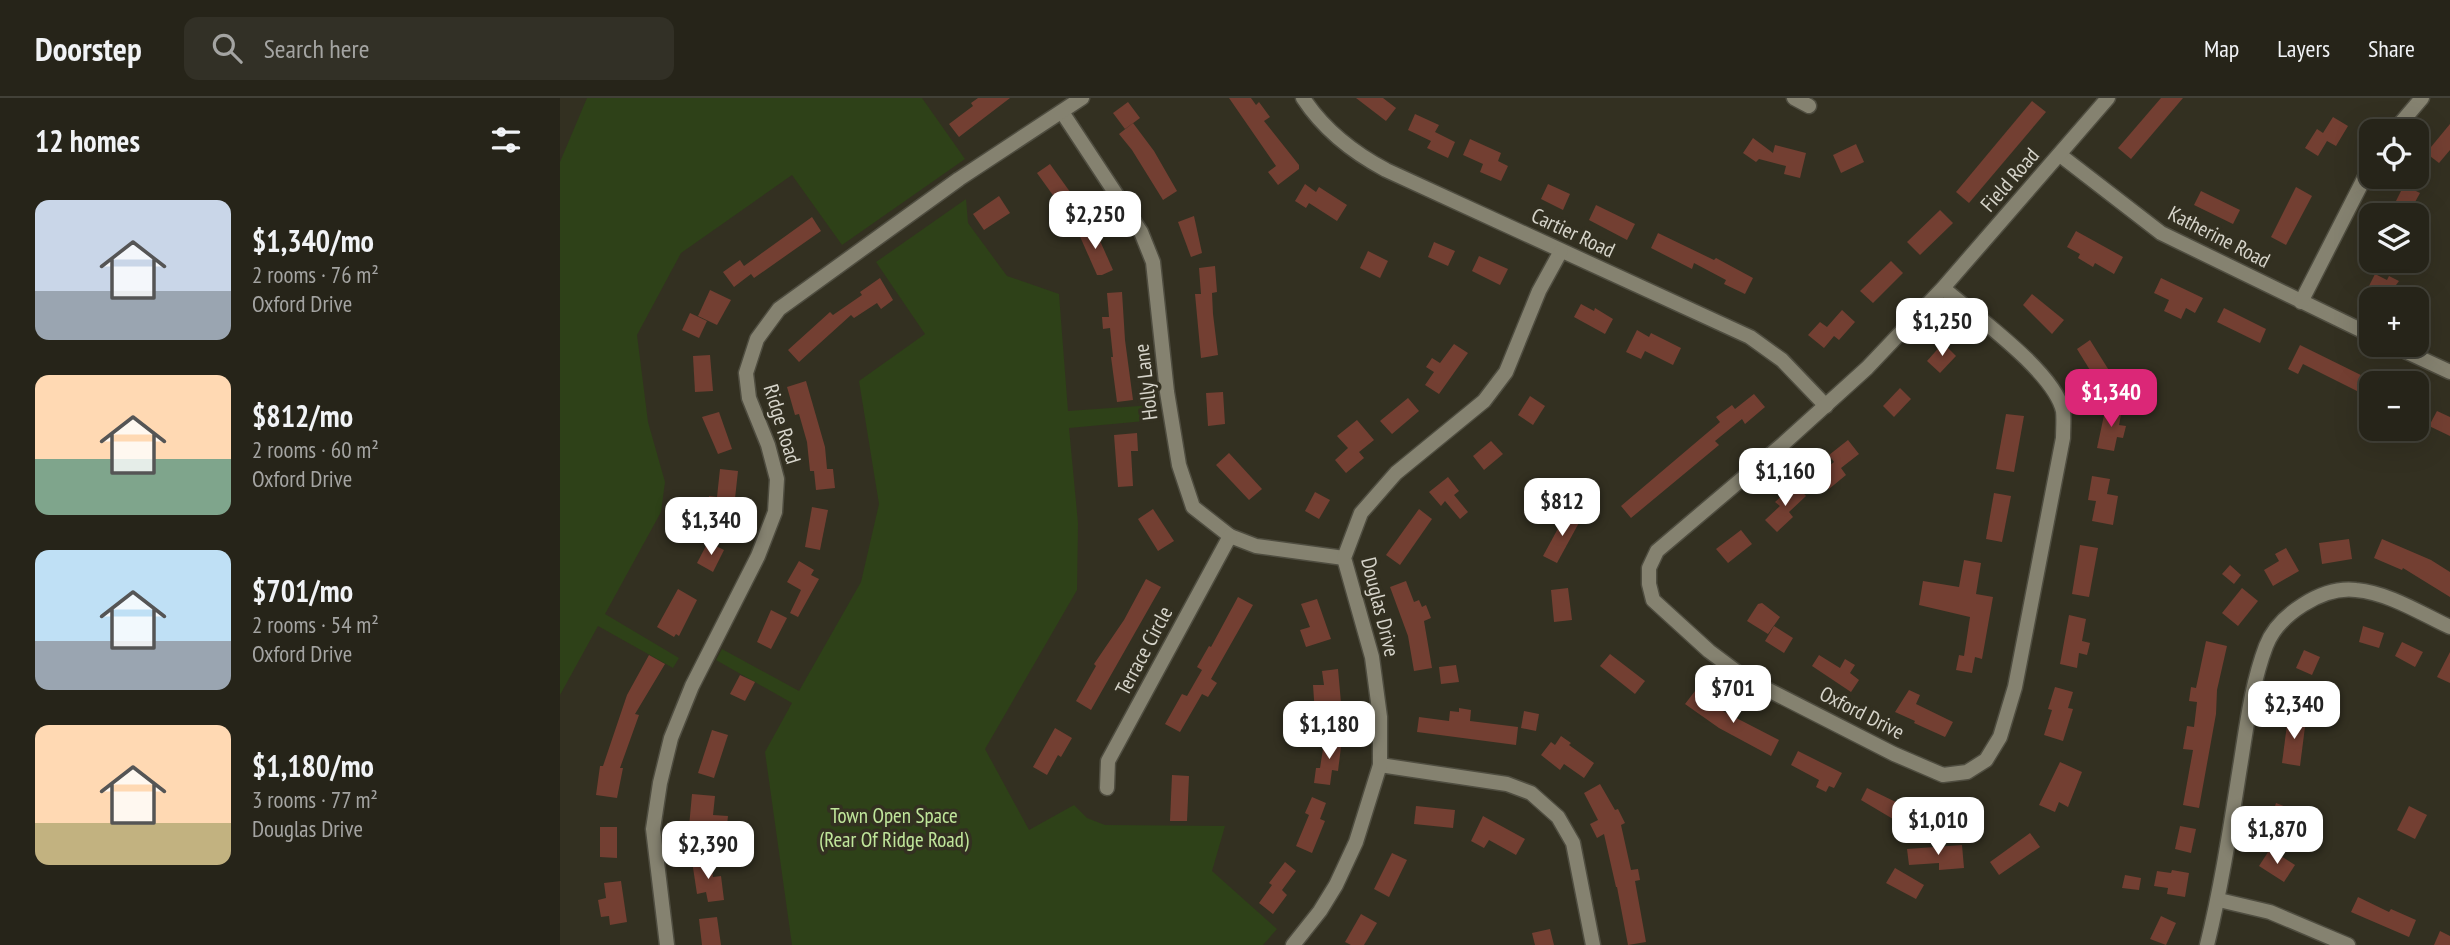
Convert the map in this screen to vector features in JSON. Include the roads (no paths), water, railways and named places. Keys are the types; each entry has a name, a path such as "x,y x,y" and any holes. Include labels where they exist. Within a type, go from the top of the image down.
{"street":[{"name":"Ridge Road","path":"667,945 653,829 668,749 692,686 758,556 775,512 777,479 768,444 749,398 746,373 758,339 779,309 959,179 1082,98"},
{"name":"Cartier Road","path":"1303,98 1336,138 1358,155 1386,170 1751,337 1782,360 1826,406"},
{"path":"1794,98 1809,106"},
{"name":"Field Road","path":"1943,288 2108,98"},
{"path":"2404,119 2422,98"},
{"name":"Holly Lane","path":"1062,112 1141,232 1153,262 1167,392 1179,465 1193,507 1210,523 1230,536 1256,546 1344,558"},
{"name":"Katherine Road","path":"2060,155 2161,233 2359,329"},
{"path":"2301,302 2359,188"},
{"name":"Douglas Drive","path":"1293,945 1320,911 1336,885 1356,842 1380,765 1380,716 1372,657 1344,558 1361,513 1396,473 1484,401 1506,372 1539,291 1561,251"},
{"name":"Oxford Drive","path":"1943,288 2033,365 2051,386 2063,410 2063,438 2015,687 2000,737 1986,760 1967,772 1943,775 1894,754 1745,678 1653,600 1649,584 1649,568 1657,551 1826,406 1867,368 1943,288"},
{"path":"2418,357 2450,372"},
{"name":"Terrace Circle","path":"1107,788 1108,761 1230,536"},
{"path":"2207,945 2219,900 2251,701 2266,644 2283,622 2304,605 2328,593 2355,589 2392,599 2450,627"},
{"path":"1380,765 1507,784 1531,793 1558,817 1573,843 1593,945"},
{"path":"2219,900 2270,912 2348,945"}],"park label":[{"name":"Town Open Space (Rear Of Ridge Road)","path":"894,828"}]}
